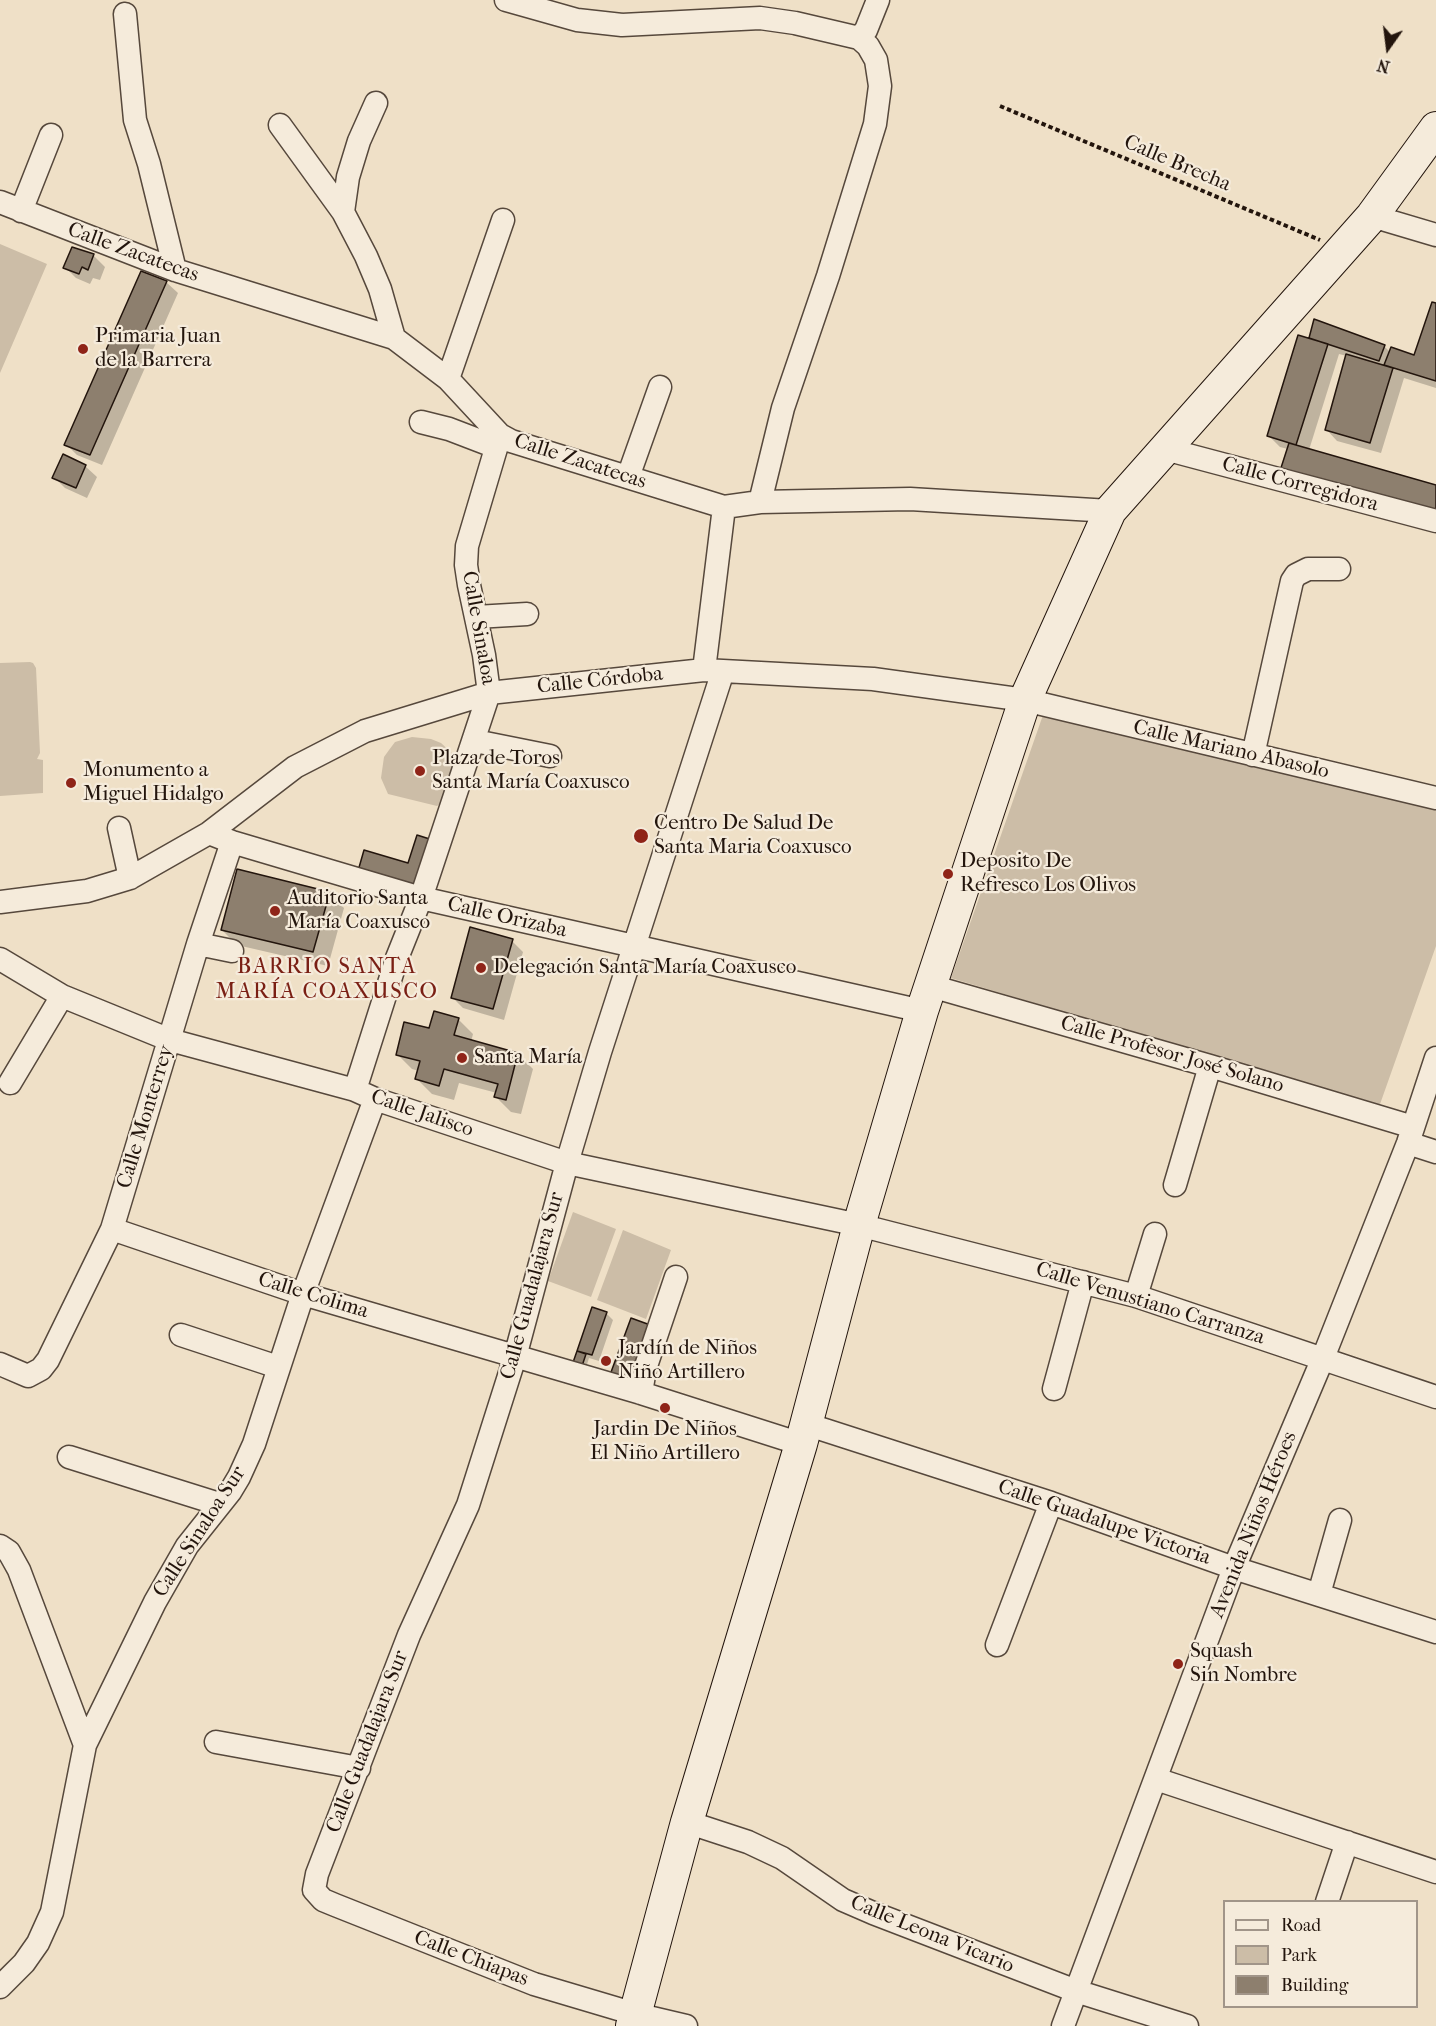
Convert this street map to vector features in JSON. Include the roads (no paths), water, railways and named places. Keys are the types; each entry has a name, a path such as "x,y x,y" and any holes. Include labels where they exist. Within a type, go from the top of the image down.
{"street":[{"path":"506,0 577,20 622,25 760,18 795,23 859,38 868,46 876,60 880,86 875,124 828,276 783,408 760,502"},
{"path":"859,38 866,30 878,0"},
{"path":"125,14 135,120 175,270"},
{"path":"343,212 348,177 359,141 376,103"},
{"path":"280,126 343,212 373,272 394,338"},
{"path":"634,2020 687,1822 804,1434 859,1225 926,998 1025,700 1110,511 1372,216 1436,128"},
{"path":"21,211 51,135"},
{"name":"Calle Zacatecas","path":"0,202 175,270 394,338 448,379 498,441 527,447 724,507 760,502 910,499 1110,511"},
{"path":"1372,216 1436,235"},
{"path":"448,379 503,220"},
{"path":"628,477 660,387"},
{"path":"421,422 498,441"},
{"name":"Calle Sinaloa","path":"365,1095 398,958 475,741 489,693 466,564 467,546 498,441"},
{"name":"Calle Corregidora","path":"1165,449 1436,521"},
{"name":"Calle Guadalajara Sur","path":"314,1890 317,1874 409,1635 468,1505 515,1357 567,1163 600,1052 635,948 713,670 724,507"},
{"path":"1253,755 1292,581 1296,575 1308,570 1339,569"},
{"path":"476,617 527,614"},
{"name":"Calle Córdoba","path":"209,833 295,767 365,731 489,693 713,670 873,679 1025,700"},
{"name":"Calle Mariano Abasolo","path":"1025,700 1436,798"},
{"path":"475,741 550,756"},
{"path":"119,828 130,878"},
{"path":"0,902 87,891 130,878 209,833"},
{"name":"Calle Orizaba","path":"209,833 232,842 421,898 635,948 926,998"},
{"name":"Calle Monterrey","path":"0,1364 28,1376 40,1370 48,1360 112,1229 198,944 232,842"},
{"path":"198,944 232,951"},
{"name":"Calle Jalisco","path":"0,959 62,996 170,1040 365,1095 567,1163 859,1225"},
{"path":"10,1083 62,996"},
{"name":"Calle Profesor José Solano","path":"926,998 1210,1066 1411,1135 1436,1152"},
{"name":"Avenida Niños Héroes","path":"1063,2026 1234,1568 1323,1358 1411,1135 1436,1058"},
{"path":"1175,1185 1210,1066"},
{"name":"Calle Sinaloa Sur","path":"0,1987 24,1963 38,1943 52,1912 85,1745 155,1602 187,1546 230,1492 254,1444 365,1095"},
{"name":"Calle Venustiano Carranza","path":"859,1225 1136,1296 1436,1397"},
{"name":"Calle Colima","path":"112,1229 303,1294 515,1357"},
{"path":"1136,1296 1155,1234"},
{"path":"641,1393 645,1369 676,1277"},
{"path":"1054,1389 1083,1282"},
{"path":"181,1335 278,1367"},
{"name":"Calle Guadalupe Victoria","path":"515,1357 1051,1503 1234,1568 1436,1632"},
{"path":"69,1457 219,1504"},
{"path":"997,1645 1051,1503"},
{"path":"1319,1594 1340,1520"},
{"path":"0,1546 9,1552 18,1570 85,1745"},
{"path":"216,1742 359,1768"},
{"path":"1156,1779 1436,1872"},
{"name":"Calle Leona Vicario","path":"687,1822 748,1842 782,1858 843,1900 873,1913 1076,1991 1187,2026"},
{"path":"1328,1900 1347,1842"},
{"name":"Calle Chiapas","path":"314,1890 323,1900 534,1984 634,2020 686,2026"}],"place":[{"name":"Primaria Juan de la Barrera","path":"83,349"},
{"name":"Plaza de Toros Santa María Coaxusco","path":"420,771"},
{"name":"Monumento a Miguel Hidalgo","path":"71,783"},
{"name":"Centro De Salud De Santa Maria Coaxusco","path":"641,836"},
{"name":"Deposito De Refresco Los Olivos","path":"948,874"},
{"name":"Auditorio Santa María Coaxusco","path":"275,911"},
{"name":"Delegación Santa María Coaxusco","path":"481,968"},
{"name":"Santa María","path":"462,1058"},
{"name":"Jardín de Niños Niño Artillero","path":"606,1361"},
{"name":"Jardin De Niños El Niño Artillero","path":"665,1408"},
{"name":"Squash Sin Nombre","path":"1178,1664"}],"district":[{"name":"BARRIO SANTA MARÍA COAXUSCO","path":"327,980"}]}
